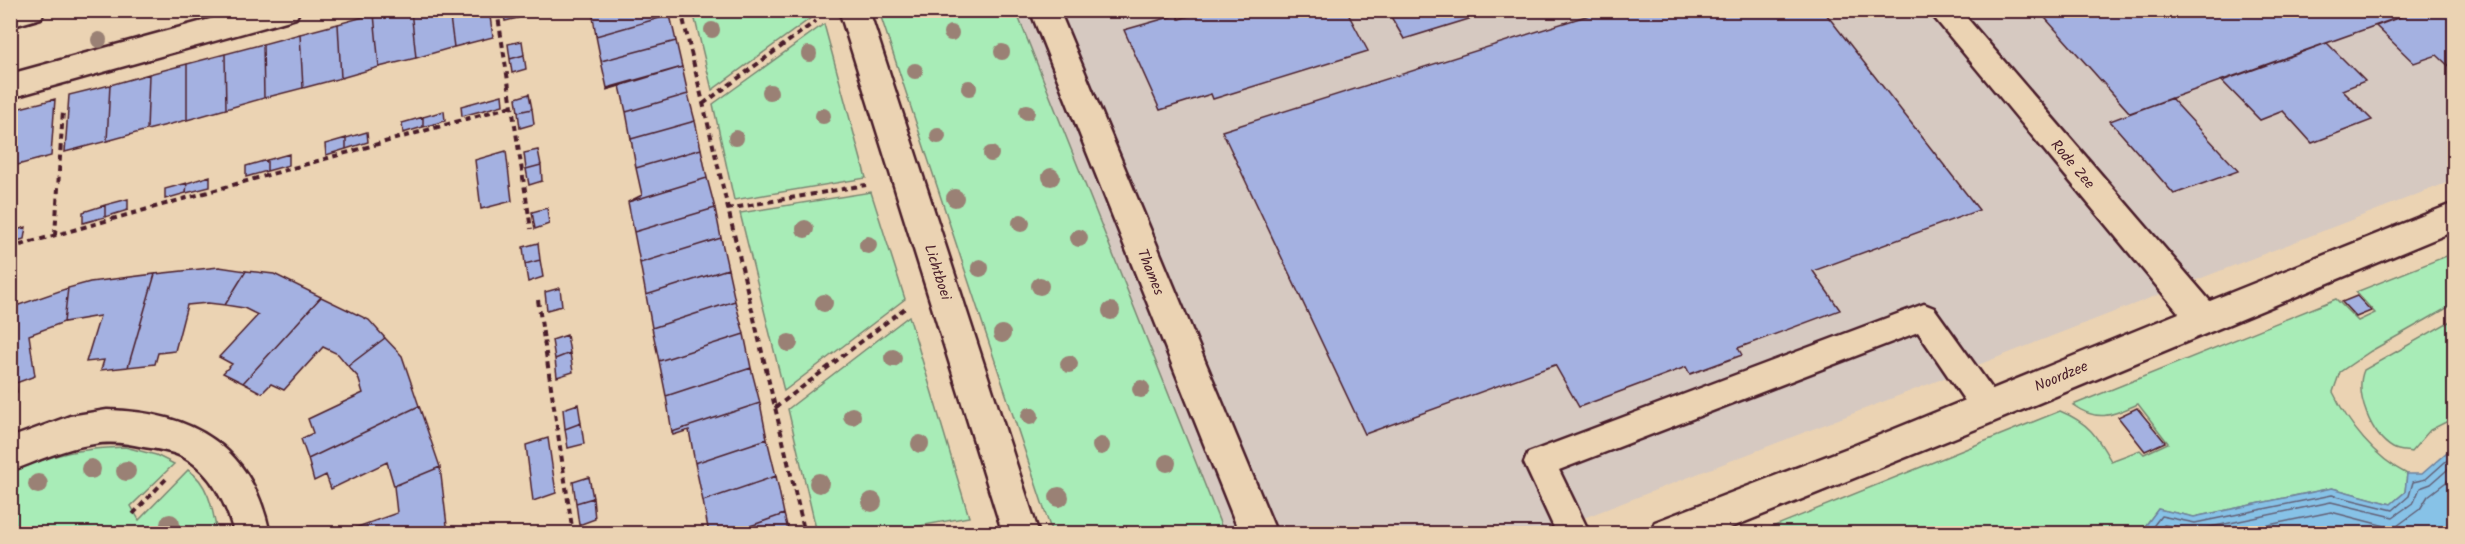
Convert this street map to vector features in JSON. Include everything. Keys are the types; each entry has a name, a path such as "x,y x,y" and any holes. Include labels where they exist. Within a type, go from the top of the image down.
{"street":[{"path":"10,16 31,10"},
{"path":"10,86 286,10"},
{"name":"Lichtboei","path":"854,10 1021,534"},
{"name":"Thames","path":"1044,10 1259,534"},
{"name":"Rode Zee","path":"1942,10 2203,317"},
{"name":"Noordzee","path":"1668,534 1802,484 2203,317 2454,217"},
{"path":"10,454 54,435 108,426 153,433 198,446 232,480 252,534"}],"lane":[{"path":"1574,534 1539,463 1924,317 1987,407"}],"path":[{"path":"496,10 531,229"},
{"path":"681,10 805,534"},
{"path":"703,104 822,17"},
{"path":"55,235 66,71"},
{"path":"10,248 512,106"},
{"path":"728,209 906,178"},
{"path":"775,408 941,279"},
{"path":"538,300 573,534"}],"shaded area":[{"path":"1014,11 2454,11 2454,180 1545,533 1218,533"}],"green space":[{"path":"693,11 819,12 712,90"},
{"path":"879,11 1016,11 1224,533 1052,533"},
{"path":"824,24 866,178 734,200 713,104"},
{"path":"871,192 905,299 784,391 740,213"},
{"path":"2454,253 2454,304 2371,351 2340,372 2333,392 2355,428 2373,449 2407,474 2405,492 2391,504 2332,488 2194,517 2158,509 2140,533 1755,534 2060,411 2085,425 2101,444 2111,461 2140,450 2144,454 2168,443 2138,404 2106,415 2090,414 2073,405 2336,299 2358,321 2375,313 2356,292"},
{"path":"909,316 969,517 881,533 817,533 788,409"},
{"path":"2454,319 2454,418 2430,430 2411,452 2395,449 2378,434 2366,413 2361,390 2364,370"},
{"path":"125,447 156,455 174,464 131,506 139,520 188,470 201,482 205,490 212,507 217,533 11,533 10,473 66,453"}],"water":[{"path":"2454,446 2454,533 2140,533 2158,509 2194,517 2332,488 2391,504 2405,492 2407,474 2422,474"}],"building":[{"path":"389,10 411,10 416,58 379,67 374,14"},
{"path":"411,10 449,10 454,47 416,58"},
{"path":"449,10 489,10 493,37 454,47"},
{"path":"503,10 517,10 518,18 505,21"},
{"path":"592,10 669,10 670,15 596,36"},
{"path":"1209,10 1346,10 1368,51 1213,99 1211,94 1160,110 1124,30 1177,15 1179,19"},
{"path":"1387,10 1498,10 1404,39"},
{"path":"1605,10 1823,10 1979,210 1813,271 1840,310 1738,348 1742,355 1690,374 1686,367 1579,407 1555,365 1365,434 1222,131"},
{"path":"2038,10 2419,10 2130,113"},
{"path":"2419,10 2454,10 2454,71 2437,55 2414,63 2376,26"},
{"path":"374,14 379,67 341,78 338,24"},
{"path":"670,15 676,41 601,61 596,36"},
{"path":"338,24 341,78 303,88 300,34"},
{"path":"300,34 303,88 264,98 263,44"},
{"path":"522,41 524,55 510,59 508,44"},
{"path":"676,41 682,67 607,88 601,61"},
{"path":"2327,43 2365,81 2342,90 2372,120 2312,143 2283,111 2260,120 2222,81"},
{"path":"263,44 264,98 226,109 225,54"},
{"path":"225,54 226,109 187,120 187,64"},
{"path":"524,55 526,69 512,73 510,59"},
{"path":"187,64 187,120 147,130 149,74"},
{"path":"682,67 688,94 626,112 620,86 606,90"},
{"path":"149,74 147,130 107,141 110,85"},
{"path":"110,85 107,141 65,152 69,95"},
{"path":"529,94 532,109 518,112 516,98"},
{"path":"688,94 695,121 631,139 626,112"},
{"path":"502,95 503,105 462,116 461,106"},
{"path":"2171,98 2238,171 2174,194 2110,121"},
{"path":"55,99 51,156 10,167 12,110"},
{"path":"532,109 534,124 520,128 518,112"},
{"path":"444,111 445,121 423,127 423,117"},
{"path":"423,117 423,127 403,133 402,123"},
{"path":"695,121 701,149 636,168 631,139"},
{"path":"367,132 368,142 346,149 346,138"},
{"path":"346,138 346,149 326,155 325,144"},
{"path":"701,149 707,178 628,202 642,195 636,168"},
{"path":"538,150 541,165 526,169 524,153"},
{"path":"506,151 512,201 481,209 475,160"},
{"path":"289,154 289,165 267,171 267,160"},
{"path":"267,160 267,171 246,177 246,166"},
{"path":"541,165 542,181 529,185 526,169"},
{"path":"210,176 210,187 186,193 187,183"},
{"path":"707,178 715,208 634,232 628,202"},
{"path":"187,183 186,193 165,199 165,189"},
{"path":"128,199 128,210 105,217 105,205"},
{"path":"105,205 105,217 83,223 83,212"},
{"path":"547,208 549,224 535,229 532,212"},
{"path":"715,208 721,238 640,263 634,232"},
{"path":"26,227 24,239 10,243 10,232"},
{"path":"721,238 728,269 646,295 640,263"},
{"path":"538,243 540,260 525,264 523,247"},
{"path":"540,260 543,277 528,282 525,264"},
{"path":"219,267 246,271 225,305 208,303 187,305 175,351 158,353 155,364 128,367 155,274"},
{"path":"728,269 735,301 652,328 646,295"},
{"path":"246,271 274,274 321,297 243,383 223,373 232,364 219,357 258,315 244,308 225,305"},
{"path":"155,274 128,367 101,370 104,360 86,362 100,316 64,322 68,288 90,282"},
{"path":"68,288 64,322 29,335 35,376 16,383 17,392 10,395 10,308"},
{"path":"560,288 562,306 547,310 545,292"},
{"path":"2357,296 2371,311 2356,317 2342,302"},
{"path":"321,297 369,320 385,338 348,366 338,354 323,347 284,390 271,384 262,393 243,383"},
{"path":"735,301 744,334 659,361 652,328"},
{"path":"744,334 751,368 666,396 659,361"},
{"path":"567,335 570,353 555,359 552,340"},
{"path":"385,338 402,356 419,406 308,459 301,439 313,433 308,419 363,393 358,377 348,366"},
{"path":"570,353 573,372 557,377 555,359"},
{"path":"751,368 760,403 672,432 666,396"},
{"path":"760,403 767,439 695,463 689,430 673,435 672,432"},
{"path":"578,404 581,423 565,429 563,409"},
{"path":"419,406 440,467 394,486 387,462 331,489 326,475 314,481 308,459"},
{"path":"2137,408 2165,442 2145,451 2118,417"},
{"path":"581,423 584,444 568,448 565,429"},
{"path":"548,438 556,493 533,501 526,445"},
{"path":"767,439 776,476 703,501 695,463"},
{"path":"440,467 448,534 338,534 397,513 394,486"},
{"path":"776,476 784,514 728,534 709,534 703,501"},
{"path":"589,477 593,498 576,503 573,482"},
{"path":"593,498 595,519 579,525 576,503"},
{"path":"784,514 789,534 728,534"}]}
